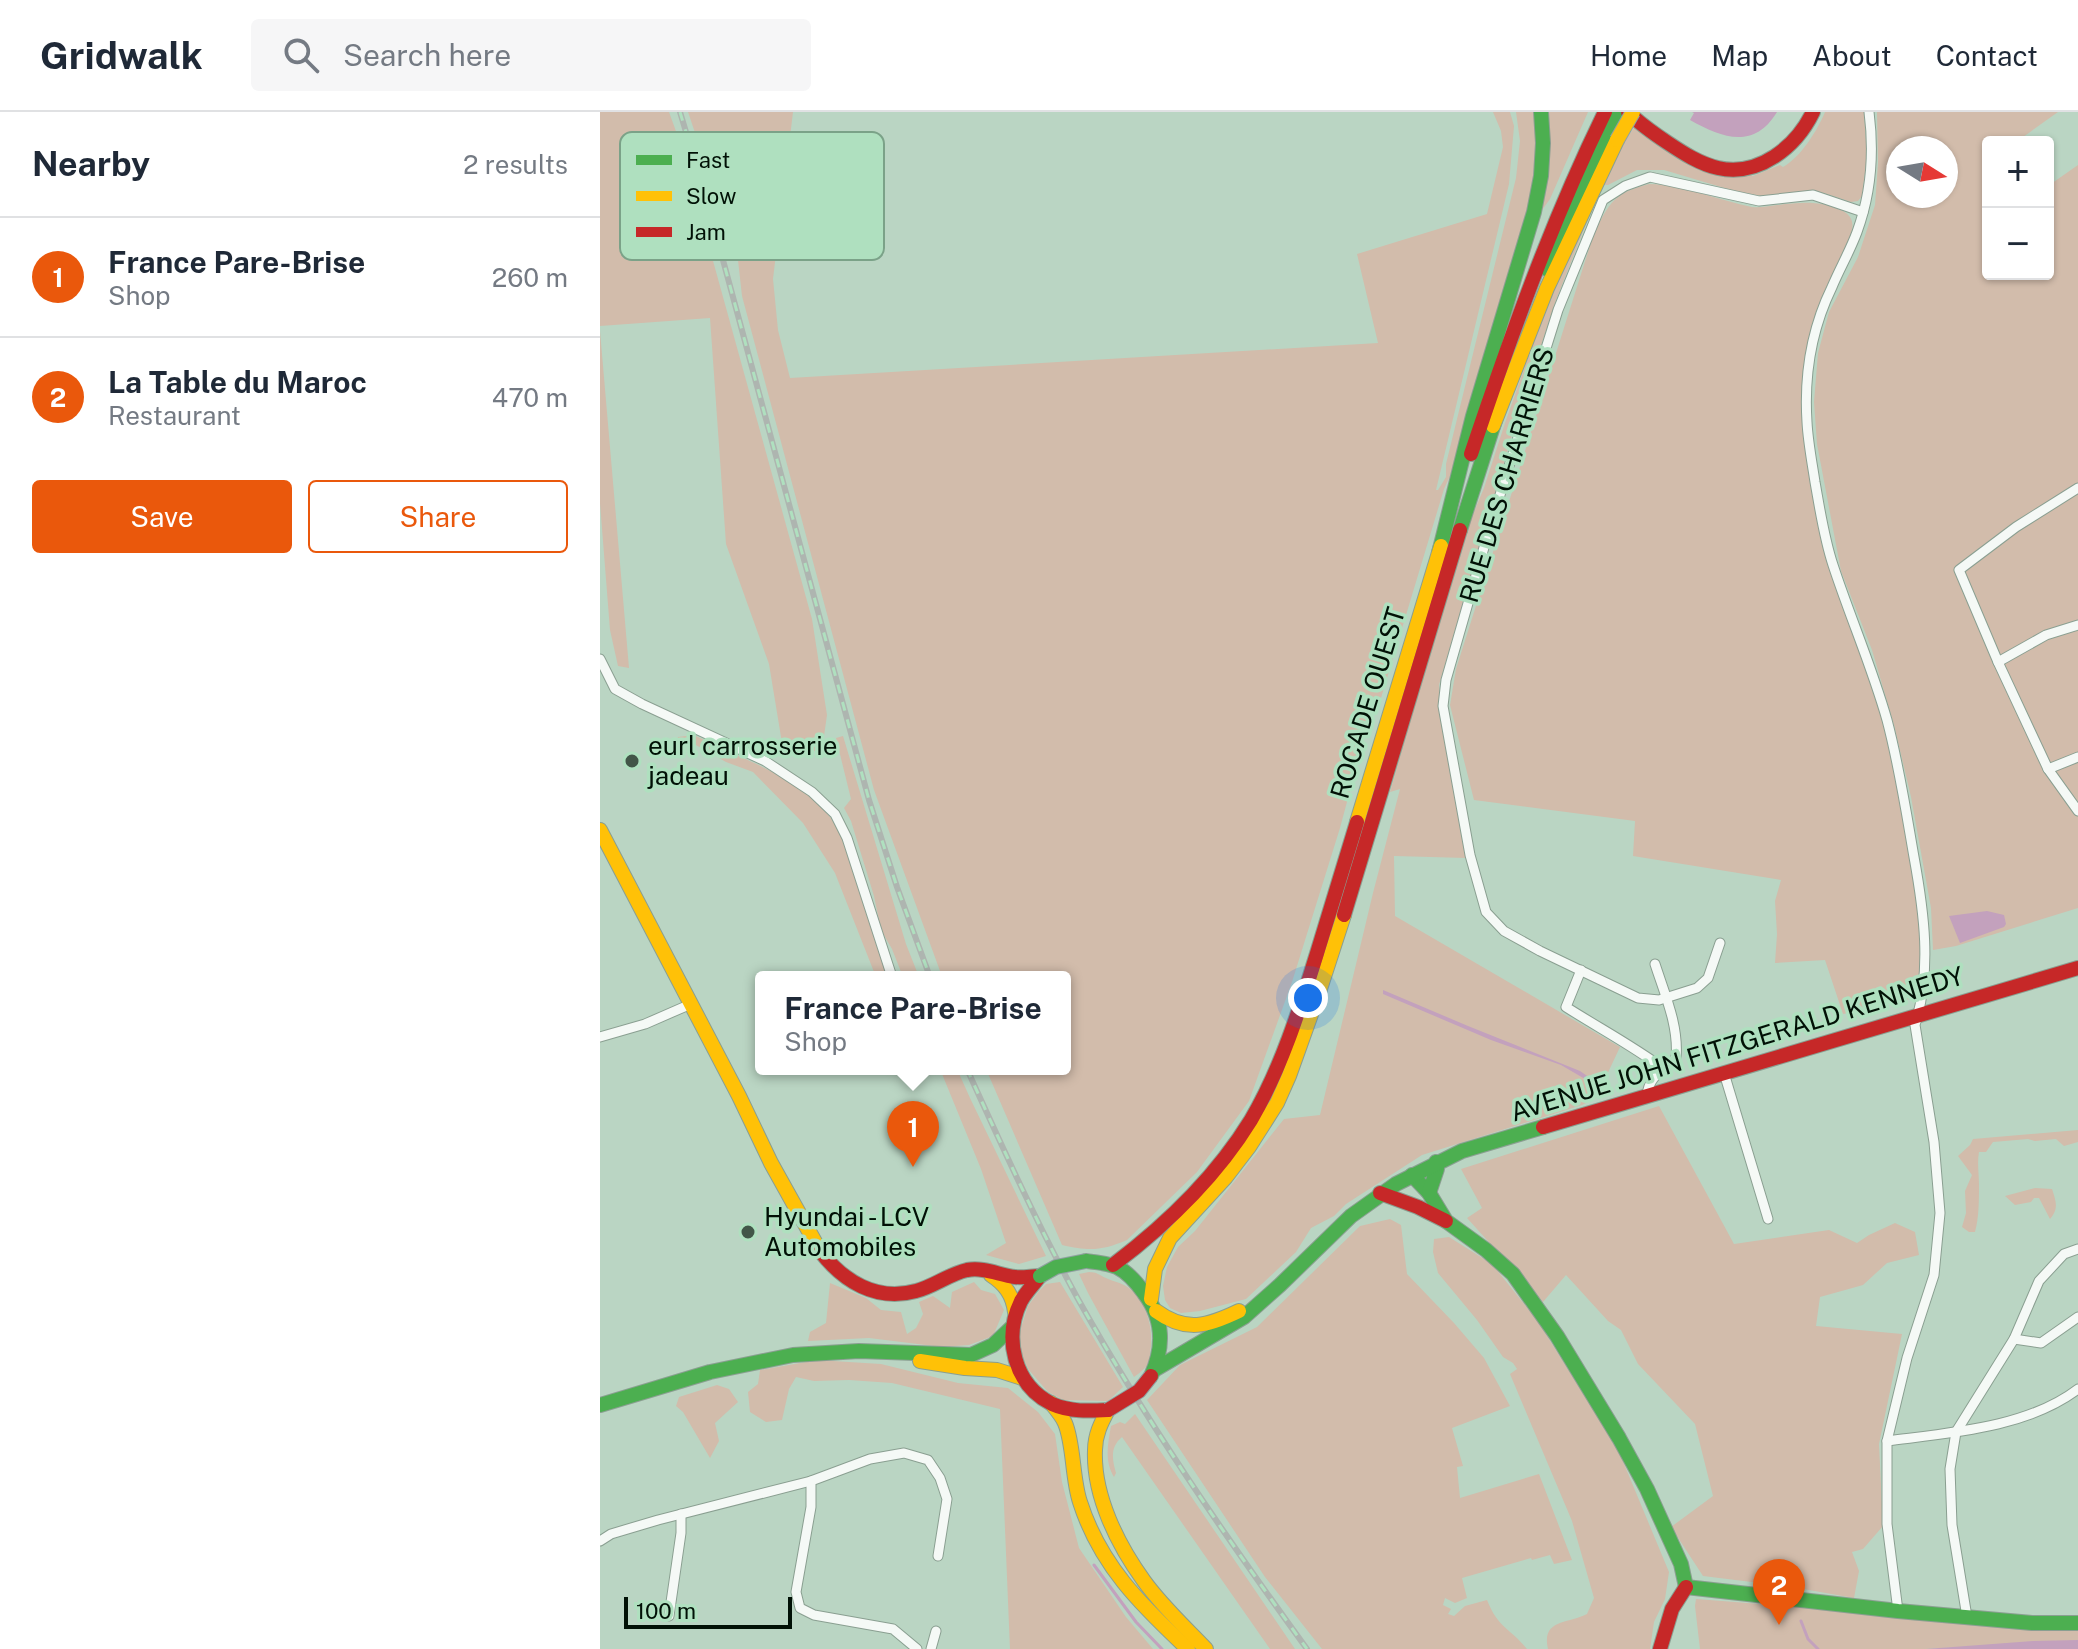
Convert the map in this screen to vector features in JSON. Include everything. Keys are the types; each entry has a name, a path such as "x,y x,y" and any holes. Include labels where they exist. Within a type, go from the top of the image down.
{"main road":[{"path":"1439,553 1473,416 1534,212 1541,176 1541,112"},
{"name":"ROCADE OUEST","path":"1113,1265 1147,1239 1203,1182 1233,1146 1268,1089 1303,995 1439,553 1515,327 1543,251 1606,136 1605,112"},
{"name":"ROCADE OUEST","path":"1153,1305 1155,1269 1170,1238 1249,1147 1277,1103 1293,1064 1319,992 1493,426 1616,112"},
{"path":"1606,136 1630,112 1637,122 1689,158 1720,168 1737,169 1761,164 1786,149 1803,130 1813,112"},
{"path":"1645,112 1673,136 1696,150 1733,159 1761,152 1776,143 1788,132 1800,112"},
{"path":"600,830 771,1163 818,1248 833,1268 853,1284 876,1292 894,1293 914,1292 959,1272 976,1269 1030,1278 1056,1267 1086,1261 1113,1265 1131,1276 1153,1305 1160,1322 1161,1343 1153,1373 1139,1391 1108,1410 1101,1419 1097,1434 1097,1468 1101,1493 1119,1540 1145,1581 1206,1649"},
{"name":"AVENUE JOHN FITZGERALD KENNEDY","path":"1153,1373 1174,1356 1242,1318 1380,1193 1436,1162 1462,1151 2078,968"},
{"path":"1429,1193 1437,1169 1436,1162"},
{"path":"1407,1177 1429,1193 1446,1221"},
{"path":"1407,1177 1412,1204"},
{"path":"1380,1193 1446,1221 1513,1274 1557,1336 1619,1438 1647,1489 1681,1564 1686,1587"},
{"path":"976,1269 1004,1285 1013,1298 1015,1312"},
{"path":"1040,1276 1022,1297 1011,1328 1012,1355 1022,1378 1051,1403 1071,1411 1092,1413 1108,1410"},
{"name":"AVENUE JOHN FITZGERALD KENNEDY","path":"1153,1305 1169,1322 1194,1326 1231,1315 1277,1287"},
{"path":"600,1405 753,1361 822,1352 971,1355 994,1345 1011,1328"},
{"path":"881,1353 965,1368 997,1370 1022,1378"},
{"path":"1051,1403 1066,1425 1079,1500 1106,1563 1129,1592 1188,1649"},
{"path":"1686,1587 1898,1611 2032,1623 2078,1623"},
{"path":"1660,1649 1666,1617 1675,1599 1686,1587"}],"street":[{"path":"1869,112 1870,163 1863,212 1858,231 1815,329 1807,374 1807,426 1832,562 1882,705 1900,776 1925,937 1922,992 1915,1025 1934,1142 1940,1213 1934,1275 1907,1358 1887,1441 1887,1524 1898,1611"},
{"name":"RUE DES CHARRIERS","path":"1667,999 1638,998 1540,951 1504,931 1486,912 1470,855 1443,706 1446,680 1558,310 1603,200 1625,186 1650,177 1759,201 1813,195 1863,212"},
{"path":"2078,488 2016,527 1959,570 2048,769 2078,811"},
{"path":"1998,662 2046,635 2078,625"},
{"path":"600,659 615,689 765,761 812,792 835,814 847,838 890,971"},
{"path":"2048,769 2078,757"},
{"path":"1667,999 1697,988 1708,978 1720,943"},
{"path":"1647,1096 1652,1078 1676,1058 1677,1043 1655,964"},
{"path":"1581,970 1566,1007 1664,1069"},
{"path":"600,1037 645,1024 691,1004"},
{"path":"1724,1073 1768,1219"},
{"path":"1967,1617 1952,1525 1950,1469 1956,1432 2014,1339 2039,1281 2064,1254 2078,1249"},
{"path":"2014,1339 2041,1343 2078,1317"},
{"path":"1887,1441 1956,1432 2031,1415 2078,1389"},
{"path":"600,1541 611,1534 681,1514 811,1481 870,1459 904,1453 928,1460 940,1478 947,1499 938,1556"},
{"path":"811,1481 811,1507 796,1592 800,1608 814,1615 893,1629 917,1649"},
{"path":"669,1616 681,1514"},
{"path":"931,1649 936,1631"}],"shaded area":[{"path":"600,112 669,112 676,132 620,132 620,260 713,260 812,619 827,715 822,750 798,753 783,749 769,664 726,544 710,318 600,326"},
{"path":"688,112 793,112 791,132 695,132"},
{"path":"1493,112 1510,112 1514,126 1509,184 1438,490 1446,477 1446,464 1516,178 1520,141 1516,112 1534,112 1538,147 1530,201 1379,705 1373,705 1340,828 1292,982 1249,1101 1197,1172 1127,1240 1118,1244 1095,1249 1062,1245 989,1075 1071,1075 1071,971 940,971 874,790 742,296 738,260 775,260 773,279 778,330 790,378 1378,343 1357,254 1487,214 1503,147 1501,131"},
{"path":"1546,112 1588,112 1550,199 1542,210"},
{"path":"1692,112 1777,112 1758,132 1737,137 1714,132 1690,120"},
{"path":"1825,112 1864,112 1867,157 1862,196 1858,201 1851,202 1824,193 1766,197 1664,170 1637,170 1604,185 1624,142 1636,125 1753,176 1790,163 1808,143"},
{"path":"1877,112 2058,112 2024,136 1982,136 1982,280 2054,280 2054,182 2078,165 2078,908 1956,946 1933,950 1931,908 1911,797 1872,650 1841,571 1817,444 1814,402 1818,353 1829,312 1858,257 1875,205"},
{"path":"1649,184 1688,190 1752,207 1819,203 1847,213 1851,219 1850,237 1822,300 1810,340 1803,376 1806,444 1832,574 1879,707 1898,782 1923,942 1919,997 1843,1014 1825,960 1775,963 1775,901 1781,880 1633,856 1635,821 1474,800 1450,705 1456,669 1594,233 1614,200"},
{"path":"1596,199 1556,300 1514,428 1439,685 1467,858 1394,856 1395,916 1620,1047 1596,1098 1422,1155 1346,1204 1334,1216 1311,1228 1296,1252 1246,1299 1181,1313 1170,1308 1163,1286 1167,1267 1178,1247 1195,1231 1284,1119 1320,1115 1400,789 1390,792 1457,552 1484,488 1552,290"},
{"path":"600,331 629,668 618,666 610,630 600,503"},
{"path":"694,735 763,767 803,790 827,812 849,854 885,971 874,971 835,873 803,823 753,772 726,762 694,744 676,745 678,737"},
{"path":"843,736 917,971 901,971 881,930 874,896 851,821 844,808 851,799 836,738"},
{"path":"1987,911 2004,915 2004,927 1960,943 1949,916"},
{"path":"1383,990 1580,1071 1613,1094 1605,1093 1561,1065 1491,1040 1383,994"},
{"path":"942,1075 960,1075 1046,1256 1019,1264 986,1255 1006,1243 981,1169"},
{"path":"1659,1106 1734,1244 1829,1230 1857,1243 1895,1223 1915,1232 1919,1255 1887,1263 1863,1285 1820,1297 1816,1326 1902,1334 1879,1444 1883,1526 1863,1549 1852,1552 1859,1571 1854,1598 1703,1576 1671,1527 1713,1496 1695,1424 1638,1364 1621,1330 1608,1321 1566,1275 1543,1302 1467,1218 1482,1208 1461,1169"},
{"path":"2078,1130 2078,1142 2064,1146 2056,1139 2028,1139 1993,1142 1986,1152 1979,1152 1975,1232 1962,1227 1966,1213 1965,1191 1972,1175 1958,1156 1973,1139"},
{"path":"2035,1188 2052,1189 2056,1208 2050,1219 2039,1198 2015,1205 2005,1196"},
{"path":"1390,1219 1401,1225 1407,1274 1484,1358 1510,1406 1452,1428 1463,1466 1457,1467 1460,1498 1539,1474 1572,1560 1554,1564 1550,1555 1531,1558 1462,1578 1467,1598 1455,1603 1445,1598 1443,1605 1451,1609 1448,1614 1454,1616 1465,1606 1487,1600 1500,1622 1527,1649 1322,1649 1265,1577 1147,1400 1180,1365 1257,1327 1360,1226"},
{"path":"1449,1237 1492,1264 1537,1320 1617,1447 1669,1572 1665,1599 1654,1622 1650,1649 1548,1649 1548,1632 1552,1627 1587,1614 1594,1598 1572,1521 1510,1374 1517,1369 1503,1357 1438,1273 1433,1252 1434,1239"},
{"path":"1089,1272 1124,1285 1137,1296 1146,1311 1151,1337 1149,1360 1134,1377 1079,1274"},
{"path":"974,1282 981,1290 995,1294 1004,1310 993,1336 969,1345 942,1347 869,1338 808,1341 810,1332 826,1323 830,1283 866,1298 881,1310 901,1312 907,1334 916,1328 923,1314 919,1302 933,1296 950,1308 952,1292"},
{"path":"1060,1282 1123,1387 1108,1401 1063,1400 1048,1392 1028,1369 1021,1353 1019,1334 1028,1306 1046,1284"},
{"path":"817,1360 881,1364 958,1383 1008,1388 1038,1412 1055,1434 1062,1482 1079,1548 1126,1617 1153,1649 1010,1649 1000,1409 892,1383 814,1381 796,1377 789,1389 782,1420 766,1422 750,1412 748,1392 758,1384 760,1370"},
{"path":"717,1385 729,1389 738,1402 715,1423 719,1441 710,1458 683,1412 676,1406 679,1397"},
{"path":"1135,1414 1295,1649 1270,1649 1122,1437 1114,1449 1114,1477 1108,1458 1111,1426 1120,1422 1125,1424"},
{"path":"1696,1599 2078,1629 2078,1641 1925,1649 1700,1649"},
{"path":"2078,1640 2078,1649 1926,1649 2033,1641"}],"waterway":[{"path":"1094,1565 1136,1622 1162,1649"},
{"path":"1801,1621 1808,1639 1818,1649"}],"railway":[{"path":"680,112 686,132"},
{"path":"723,260 869,800 928,971"},
{"path":"970,1075 1048,1242 1104,1344 1187,1477 1307,1649"}],"traffic: fast":[{"path":"1439,553 1473,416 1534,212 1541,176 1541,112"},
{"path":"1547,269 1616,112"},
{"path":"1460,530 1496,417"},
{"path":"1154,1370 1244,1317 1351,1216 1396,1184 1462,1151 1543,1127"},
{"path":"1429,1193 1437,1169 1436,1162"},
{"path":"1412,1175 1429,1193 1446,1221 1513,1274 1557,1336 1647,1489 1681,1564 1686,1587"},
{"path":"1086,1261 1121,1269 1136,1282 1151,1303 1160,1334 1158,1355 1151,1376"},
{"path":"1040,1276 1056,1267 1086,1261"},
{"path":"600,1405 710,1372 793,1355 859,1351 971,1355 993,1345 1011,1328"},
{"path":"1686,1587 1898,1611 2032,1623 2078,1623"}],"traffic: slow":[{"path":"1617,140 1633,112"},
{"path":"1493,426 1547,288 1617,140"},
{"path":"1357,822 1441,546"},
{"path":"600,830 771,1163 820,1251"},
{"path":"1151,1299 1155,1269 1170,1238 1226,1177 1277,1103 1344,915"},
{"path":"991,1275 1008,1290 1015,1312"},
{"path":"1156,1311 1187,1325 1207,1323 1239,1311"},
{"path":"920,1361 997,1370 1022,1378"},
{"path":"1051,1403 1068,1431 1077,1493 1099,1545 1138,1600 1188,1649"},
{"path":"1108,1410 1097,1434 1095,1467 1109,1519 1144,1581 1206,1649"}],"traffic: jam":[{"path":"1471,454 1532,281 1605,112"},
{"path":"1628,112 1692,158 1733,170 1748,168 1774,156 1797,137 1813,112"},
{"path":"1344,915 1460,530"},
{"path":"1113,1265 1189,1199 1222,1161 1251,1120 1272,1079 1297,1015 1357,822"},
{"path":"1543,1127 2078,968"},
{"path":"1380,1193 1446,1221"},
{"path":"820,1251 850,1280 887,1294 916,1291 973,1269 1015,1277 1040,1276"},
{"path":"1040,1276 1023,1298 1013,1330 1013,1345 1021,1373 1039,1396 1059,1407 1108,1410"},
{"path":"1108,1410 1139,1391 1151,1376"},
{"path":"1660,1649 1672,1609 1686,1587"}],"place":[{"name":"eurl carrosserie jadeau","path":"632,761"},
{"name":"France Pare-Brise","path":"913,1167"},
{"name":"Hyundai - LCV Automobiles","path":"748,1232"},
{"name":"La Table du Maroc","path":"1779,1625"}]}
